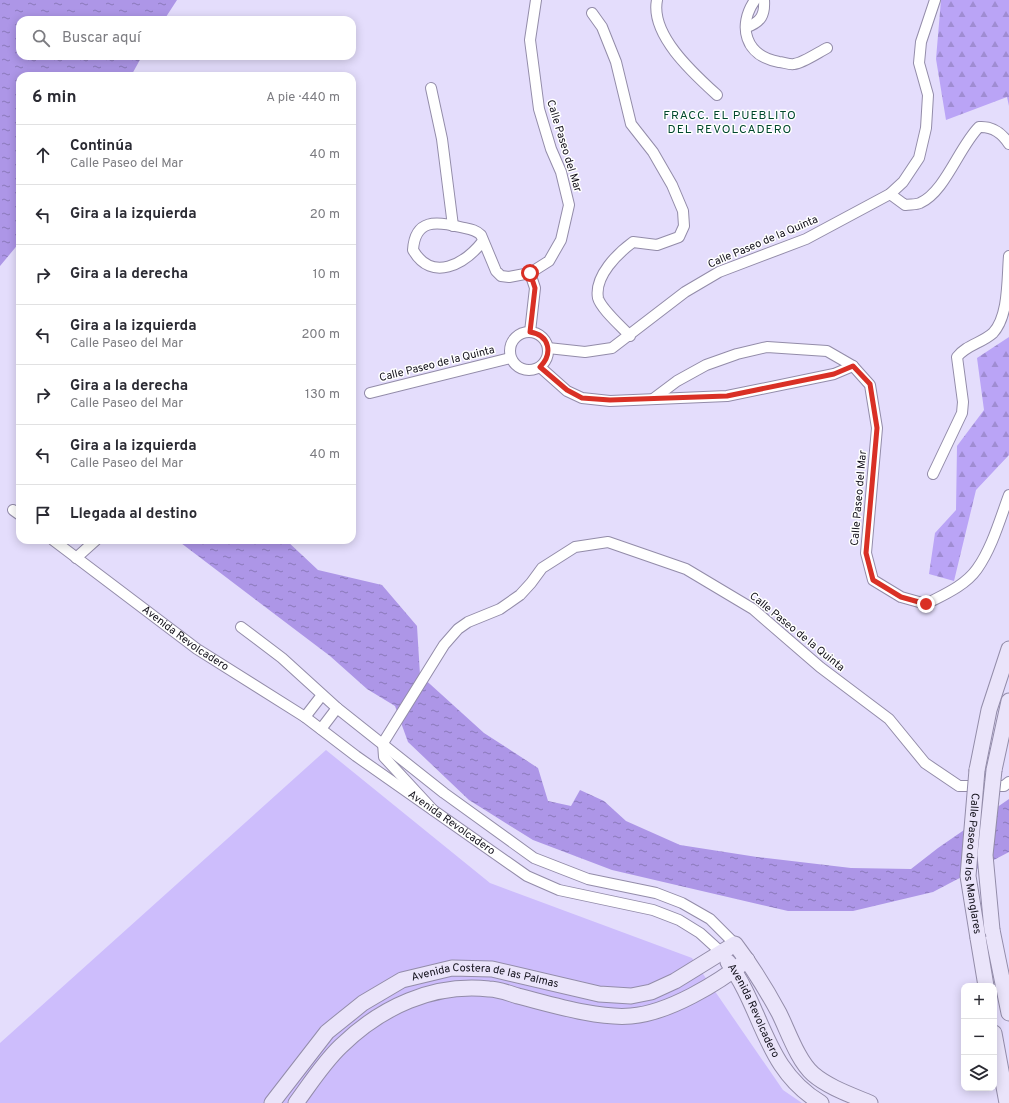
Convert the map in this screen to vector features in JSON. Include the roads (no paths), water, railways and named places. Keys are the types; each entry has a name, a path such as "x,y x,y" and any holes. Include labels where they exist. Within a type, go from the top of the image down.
{"main road":[{"name":"Calle Paseo de los Manglares","path":"986,983 968,876 977,770 989,710 1009,649"},
{"name":"Calle Paseo de los Manglares","path":"1009,701 994,770 985,855 992,930 1009,1013"},
{"name":"Avenida Costera de las Palmas","path":"272,1103 326,1032 363,1002 402,980 452,968 492,969 599,994 631,996 652,992 675,981 735,944"},
{"name":"Avenida Revolcadero","path":"735,944 747,960 778,1012 799,1054 813,1074 838,1089 870,1103"},
{"name":"Avenida Revolcadero","path":"722,953 734,970 754,1008 777,1061 792,1079 821,1103"},
{"name":"Avenida Costera de las Palmas","path":"296,1103 340,1046 374,1019 410,999 454,988 489,988 595,1014 631,1016 659,1010 682,1000 734,970 747,960"},
{"path":"997,1049 1007,1103"}],"street":[{"name":"Calle Paseo del Mar","path":"530,273 549,261 561,240 569,205 561,172 551,149 539,109 530,40 536,0"},
{"path":"657,0 656,6 659,24 672,48 693,74 717,95"},
{"path":"756,0 748,13 746,21 751,49 762,57 773,61 794,64 827,48"},
{"path":"747,27 758,22 763,17 764,0"},
{"name":"Calle Paseo de la Quinta","path":"548,348 585,352 612,348 630,336 684,292 719,272 806,239 890,194 903,182 919,158 926,128 928,95 920,63 921,42 935,0"},
{"path":"592,13 602,27 616,62 631,124 653,152 672,185 683,210 684,226 679,237 657,245 634,242 621,251 601,278 598,288 598,299 630,336"},
{"path":"431,88 442,139 453,226"},
{"path":"890,194 905,205 919,203 934,194 969,137 979,127 987,126 1002,134 1009,144"},
{"path":"483,241 470,256 450,266 437,269 425,265 417,258 413,250 417,233 424,227 432,224 441,223 476,231 481,234 496,271 501,276 509,277 530,273 535,288 530,332"},
{"path":"933,474 962,413 963,402 957,357 962,350 992,334 1001,322 1005,305 1009,256"},
{"path":"530,332 540,335 548,348 548,355 540,367 533,371 525,371 518,368 510,358 510,345 518,335 530,332"},
{"name":"Calle Paseo del Mar","path":"653,399 677,381 706,365 738,354 767,347 827,351 853,366 870,384 877,428 866,553 873,580 901,597 926,604 960,586 977,570 992,539 1009,495"},
{"name":"Calle Paseo de la Quinta","path":"370,393 510,358"},
{"path":"540,367 567,390 582,398 610,400 727,396 834,374 853,366"},
{"name":"Calle Paseo de la Quinta","path":"383,743 444,645 458,629 468,622 500,609 520,595 532,583 542,568 575,547 608,542 686,569 753,609 820,667 889,719 925,762 960,786 1007,784"},
{"name":"Avenida Revolcadero","path":"58,544 197,649 305,717 511,865 540,882 559,890 653,910 680,920 700,932 722,953"},
{"path":"76,558 92,544"},
{"name":"Avenida Revolcadero","path":"241,627 282,658 337,708 474,816 534,858 588,879 656,894 682,903 710,920 735,944"},
{"path":"305,717 322,695"},
{"path":"321,729 337,708"},
{"path":"383,743 384,757 433,810"},
{"path":"653,910 656,894"}],"water":[{"path":"0,0 177,0 167,16 16,16 16,60 140,60 133,72 16,72 16,247 0,266"},
{"path":"182,544 290,544 318,570 382,585 417,626 420,675 484,733 538,768 548,801 571,806 580,790 604,801 626,821 680,845 757,857 851,868 911,869 938,848 1009,799 1009,852 933,892 853,911 788,911 612,870 533,840 469,800 408,742 395,706 367,689 330,656"}],"district":[{"name":"FRACC. EL PUEBLITO DEL REVOLCADERO","path":"730,123"}]}
